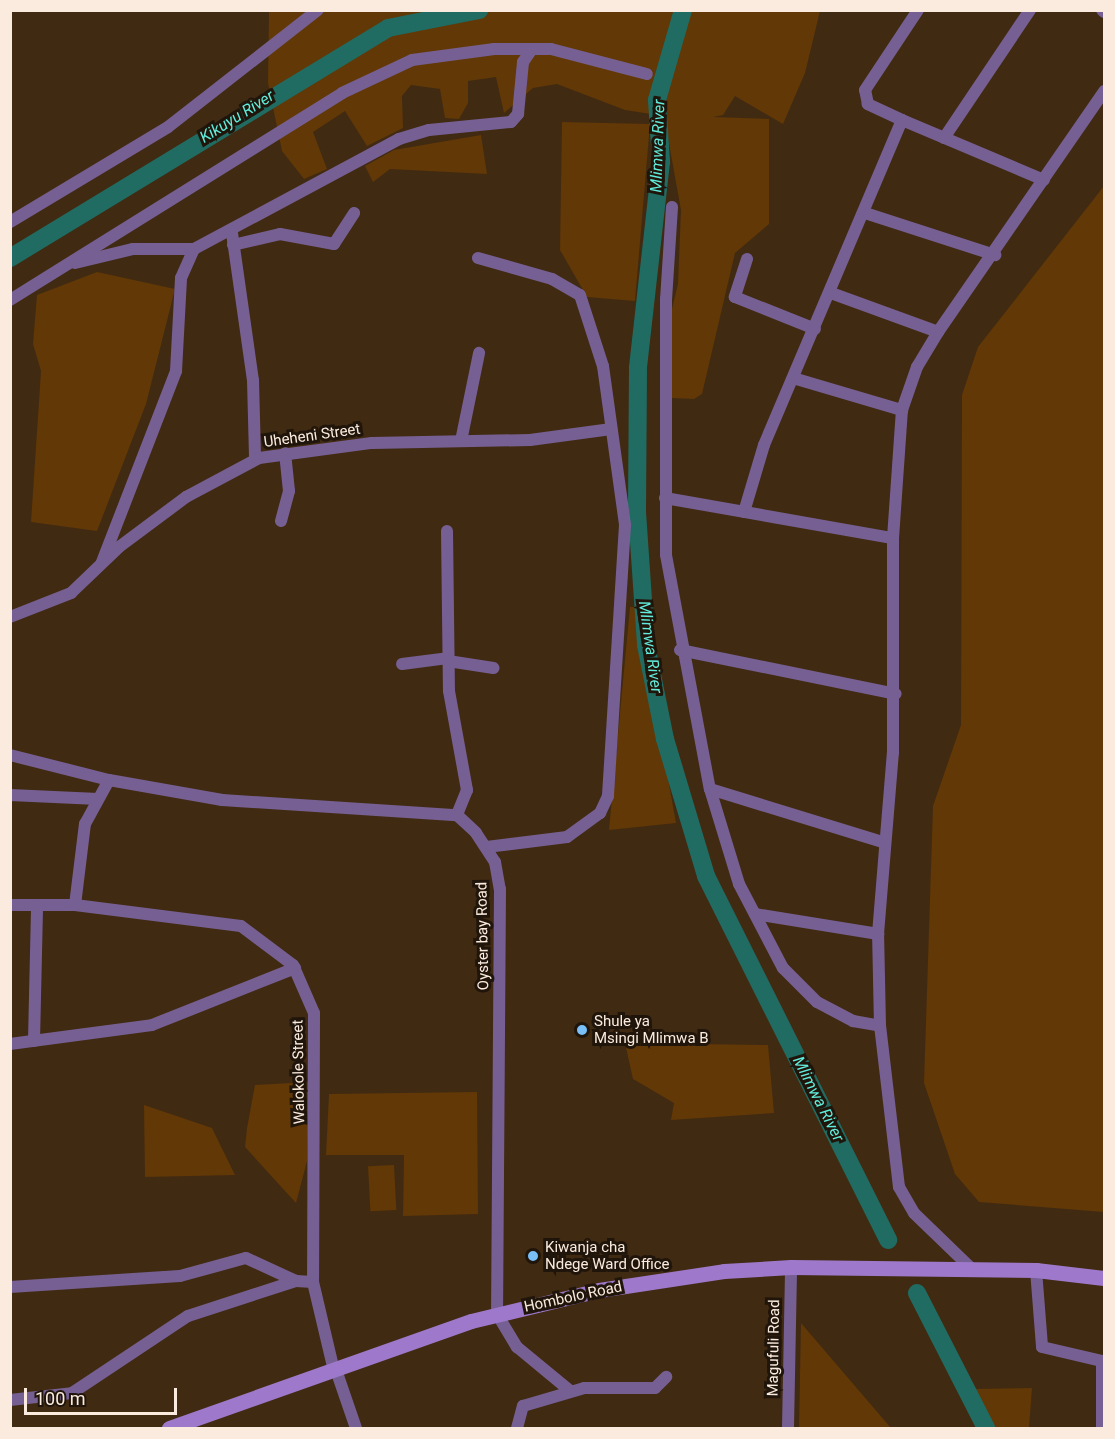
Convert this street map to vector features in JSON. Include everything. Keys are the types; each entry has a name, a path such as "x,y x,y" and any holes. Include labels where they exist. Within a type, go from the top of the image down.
{"street":[{"path":"10,222 168,127 318,10"},
{"path":"918,10 865,90 868,104 1044,180"},
{"path":"944,138 1030,10"},
{"path":"232,239 406,136 511,122 518,114 522,66 532,49"},
{"path":"10,300 382,70 437,54 532,49 647,74"},
{"path":"974,1271 914,1213 899,1187 880,1026 878,934 896,694 893,538 902,410 917,367 938,333 995,255 1104,92"},
{"path":"744,512 764,445 831,294 902,120"},
{"path":"672,207 665,498 666,555 680,650 710,789 755,914 783,968 800,988 853,1021 880,1026"},
{"path":"62,267 133,249 194,249 232,239 280,234 334,244 354,213"},
{"path":"865,213 995,255"},
{"path":"232,239 253,380 255,459"},
{"path":"102,562 176,371 181,278 194,249"},
{"path":"478,258 552,279 580,295 603,366 623,506 625,571 608,796 600,813 567,837 487,847"},
{"path":"747,259 735,297 815,329"},
{"path":"831,294 938,333"},
{"path":"461,441 479,353"},
{"path":"793,378 902,410"},
{"name":"Uheheni Street","path":"10,617 72,593 102,562 186,497 255,459 285,453 560,436 611,429"},
{"path":"281,521 289,491 285,453"},
{"path":"665,498 893,538"},
{"path":"10,755 109,780 222,800 457,815 467,790 448,660 447,531"},
{"path":"680,650 896,694"},
{"path":"402,664 448,660 492,668"},
{"path":"75,905 85,824 109,780"},
{"path":"710,789 885,843"},
{"path":"10,795 98,799"},
{"name":"Oyster bay Road","path":"457,815 487,847 500,890 497,1314"},
{"name":"Walokole Street","path":"10,905 75,905 241,926 274,945 295,968 307,987 317,1046 313,1282 335,1371 356,1428"},
{"path":"34,1041 37,905"},
{"path":"755,914 878,934"},
{"path":"10,1044 152,1025 295,968"},
{"path":"10,1287 180,1276 246,1258 296,1281 313,1282"},
{"name":"Hombolo Road","path":"169,1428 497,1314 622,1287 790,1267 1036,1270 1104,1278"},
{"name":"Magufuli Road","path":"788,1428 790,1267"},
{"path":"1036,1270 1042,1347 1102,1358 1102,1428"},
{"path":"10,1400 72,1393 172,1324 296,1281"},
{"path":"497,1314 517,1347 568,1390"},
{"path":"517,1428 523,1406 568,1390 646,1390 662,1385 666,1377"}],"shaded area":[{"path":"269,11 820,11 805,73 783,124 735,96 723,115 713,117 769,119 769,224 735,253 702,394 694,399 672,398 671,313 678,284 681,210 664,116 625,110 557,84 533,88 504,113 496,77 468,81 468,103 459,119 445,118 440,89 411,85 402,96 403,128 367,146 345,111 313,132 327,169 304,179 282,151 268,83"},
{"path":"562,122 650,124 635,301 587,297 560,250"},
{"path":"481,135 487,174 390,169 373,182 365,166 394,150"},
{"path":"1104,186 1104,1212 979,1202 955,1174 924,1083 933,806 961,725 962,395 978,347"},
{"path":"97,272 175,289 146,404 97,531 31,522 41,371 33,344 37,295"},
{"path":"630,607 637,607 676,823 609,830"},
{"path":"625,1043 768,1045 774,1113 671,1120 674,1103 633,1079"},
{"path":"310,1082 307,1161 296,1203 245,1147 247,1128 255,1085"},
{"path":"477,1092 478,1214 403,1216 404,1155 326,1155 329,1094"},
{"path":"144,1105 212,1128 235,1175 145,1177"},
{"path":"394,1165 396,1210 370,1211 368,1166"},
{"path":"801,1323 891,1428 799,1428"},
{"path":"1032,1388 1029,1428 994,1428 974,1389"}],"waterway":[{"name":"Kikuyu River","path":"10,258 388,28 479,10"},
{"name":"Mlimwa River","path":"683,10 657,100 661,162 638,368 637,512 646,645 665,739 706,876 888,1240"},
{"name":"Mlimwa River","path":"917,1293 986,1428"}],"place":[{"name":"Shule ya Msingi Mlimwa B","path":"582,1030"},
{"name":"Kiwanja cha Ndege Ward Office","path":"533,1256"}]}
